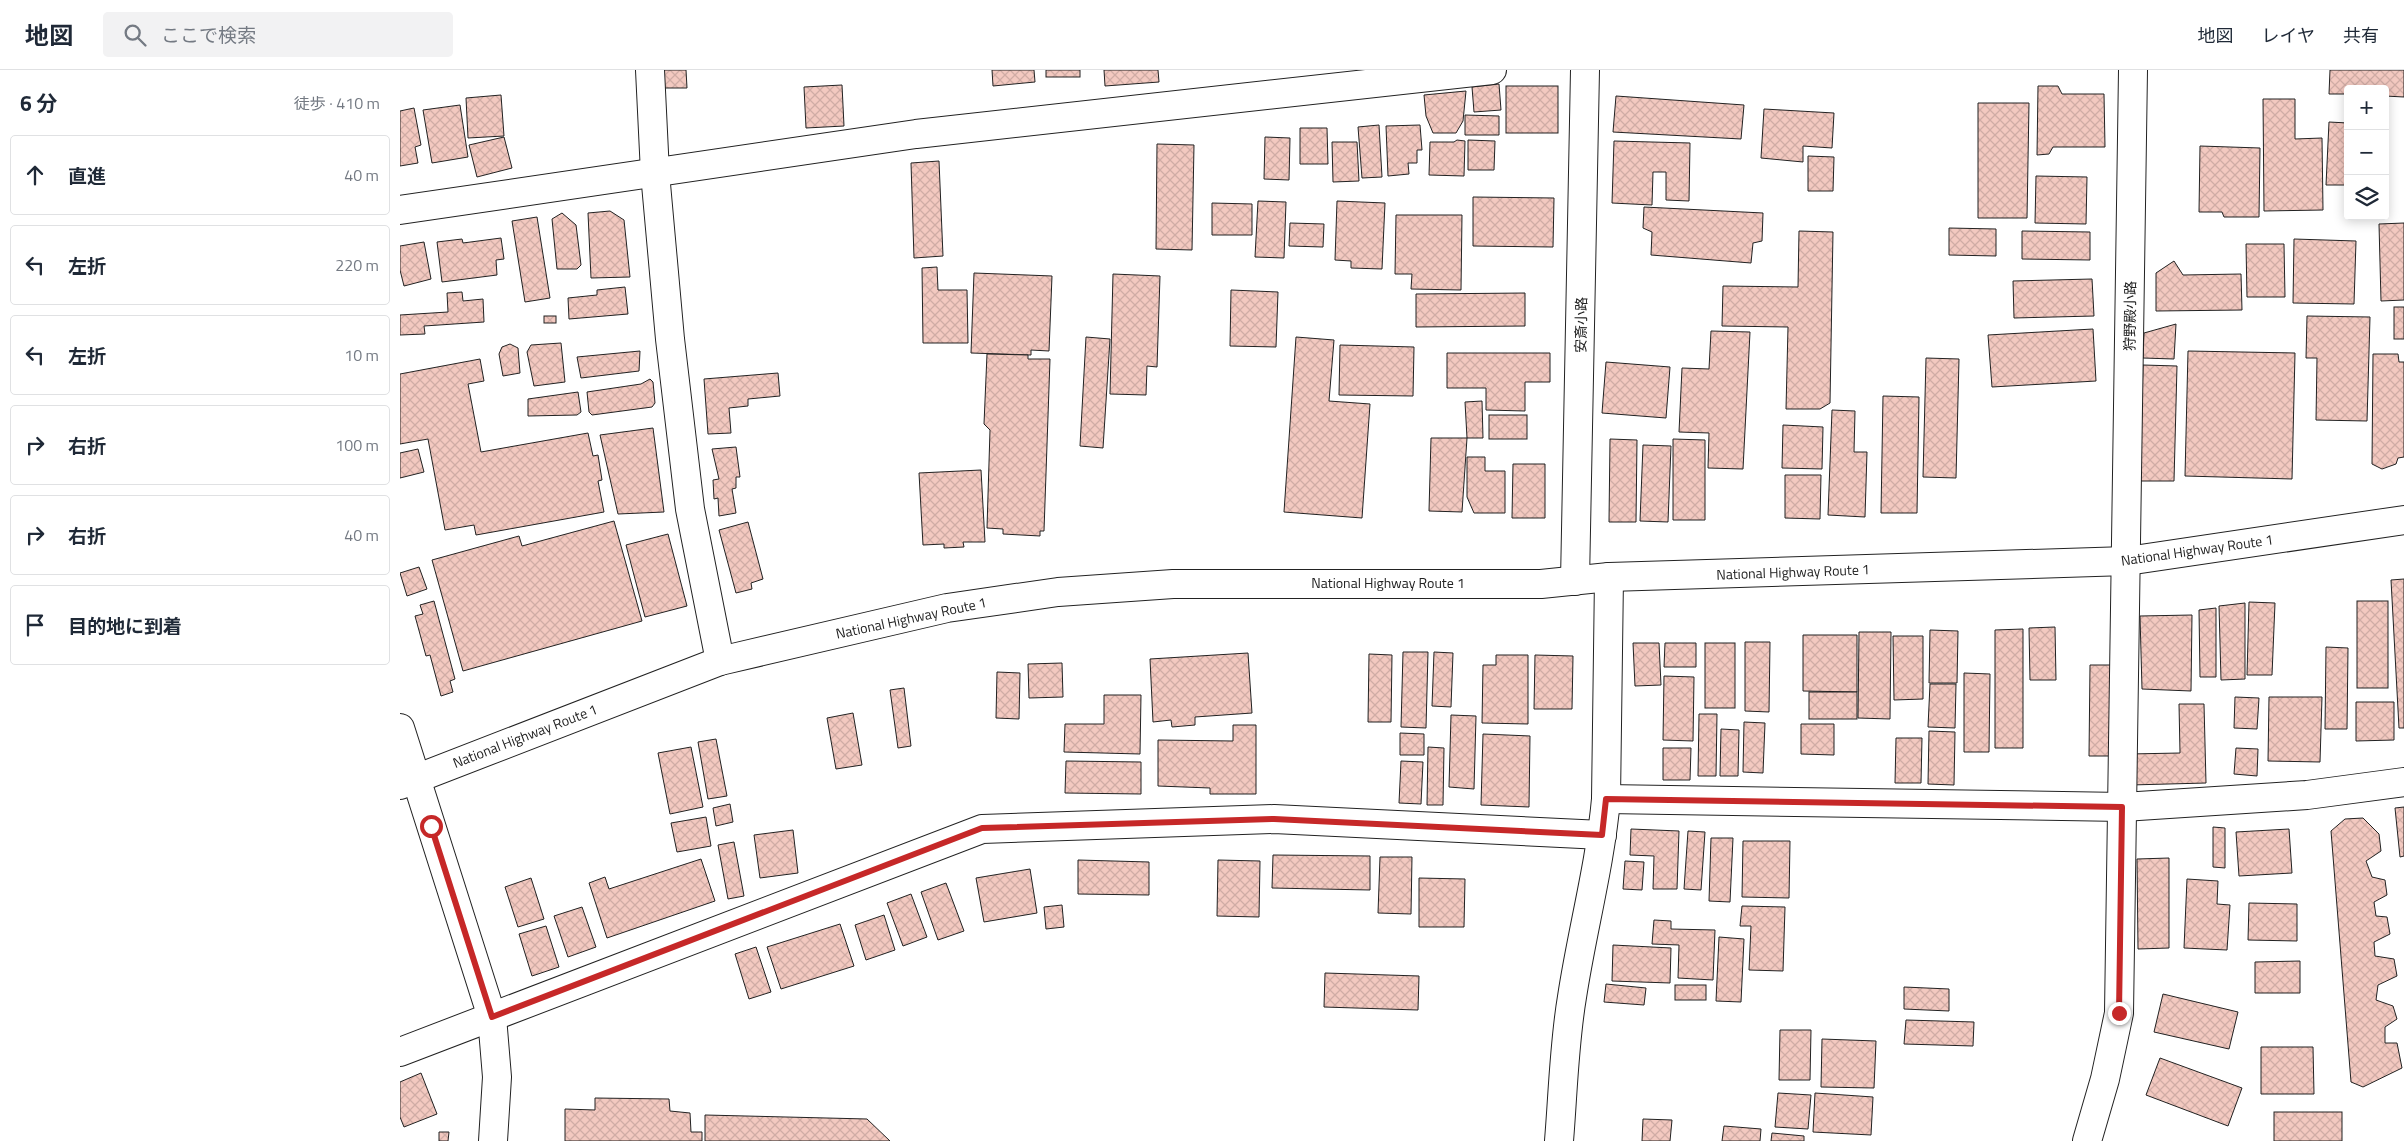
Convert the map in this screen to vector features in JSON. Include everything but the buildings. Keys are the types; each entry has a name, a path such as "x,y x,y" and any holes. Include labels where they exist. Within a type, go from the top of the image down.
{"main road":[{"path":"650,70 655,173 670,339 690,509 720,661"},
{"path":"400,210 916,134 1492,70"},
{"name":"安斎小路","path":"1575,581 1586,70"},
{"name":"狩野殿小路","path":"2087,1141 2105,1080 2119,1013 2133,70"},
{"name":"National Highway Route 1","path":"408,782 720,661 947,608 1058,592 1173,584 1541,584 1609,578 2127,561 2404,520"},
{"path":"1559,1141 1572,998 1602,835 1606,799 1609,578"},
{"path":"400,728 408,782 492,1017 497,1077 493,1141"},
{"path":"1606,799 2122,807 2307,795 2404,782"},
{"path":"400,1052 982,828 1274,819 1602,835"}],"route":[{"path":"431,826 492,1017 982,828 1274,819 1602,835 1606,799 1899,802 2122,807 2119,1013"}]}
